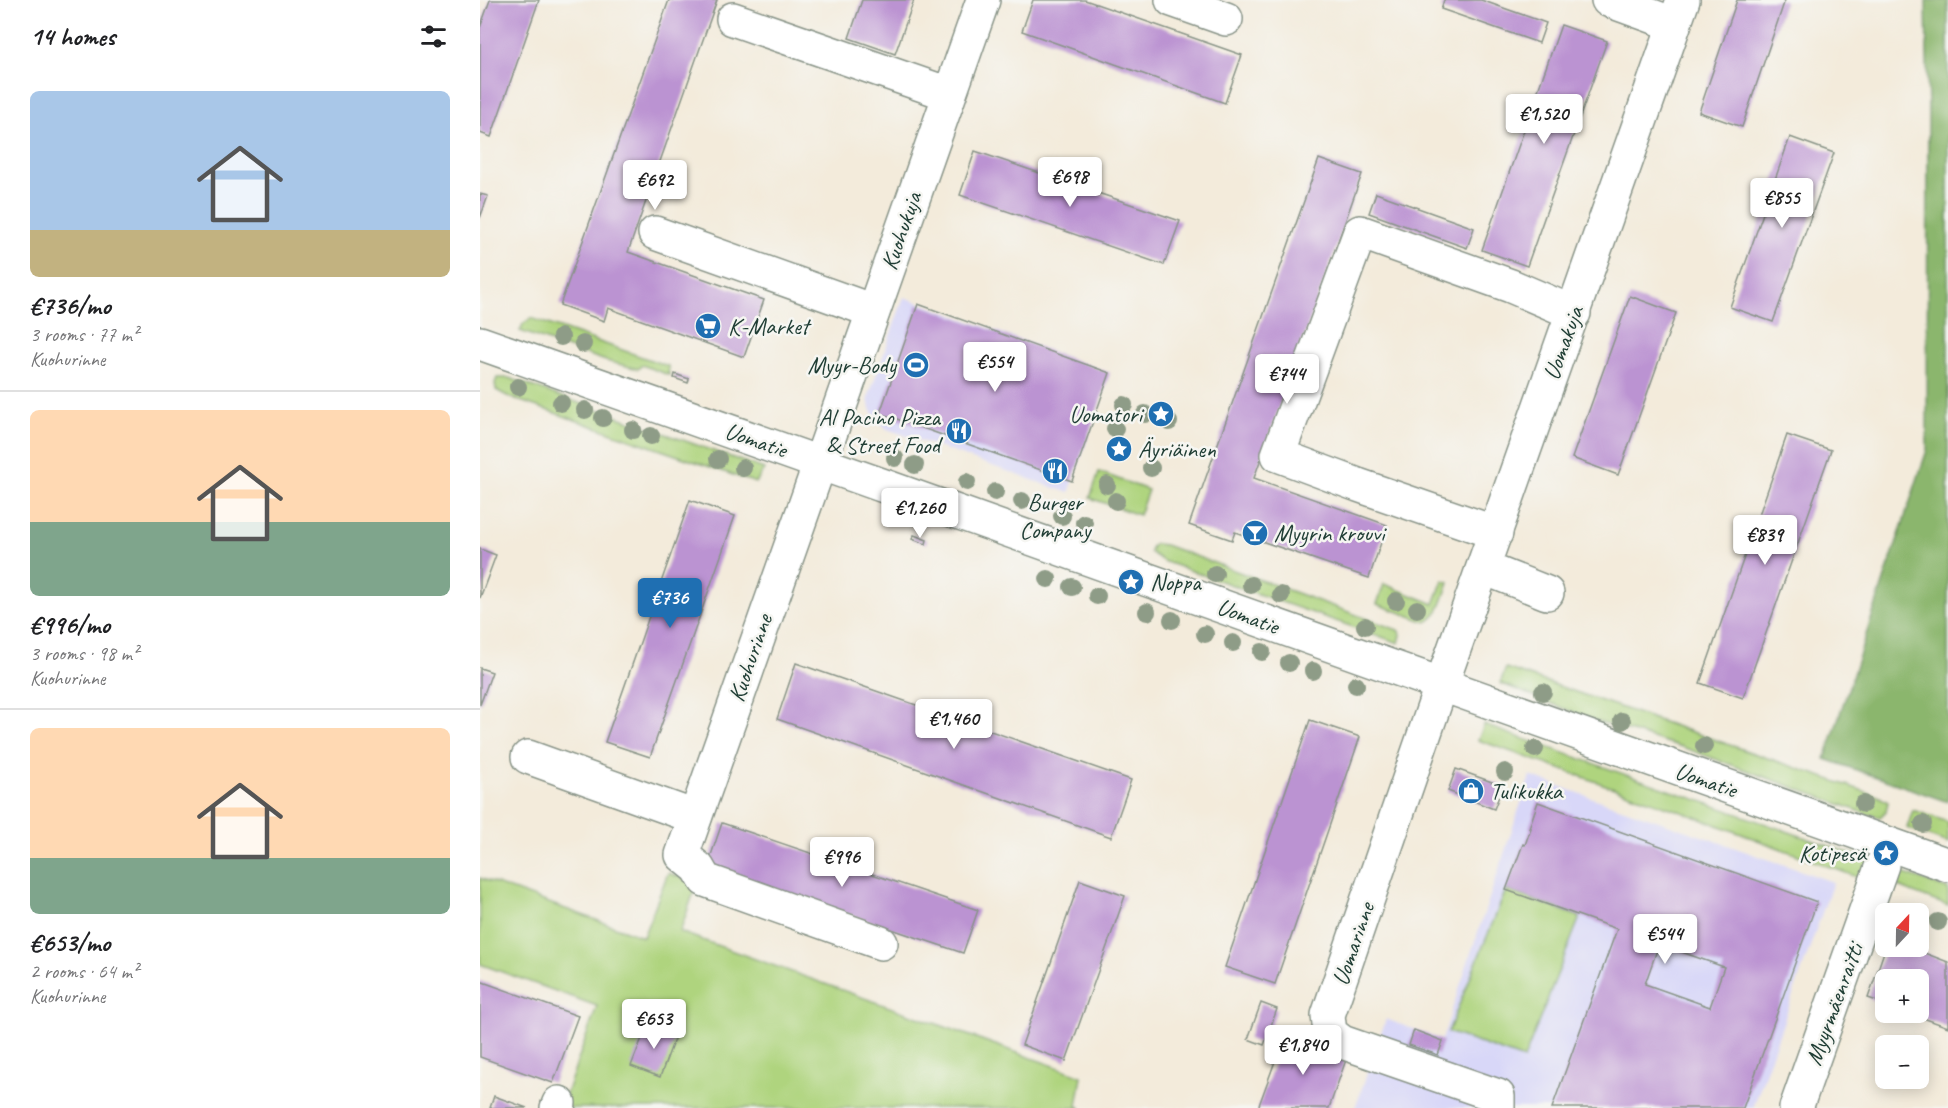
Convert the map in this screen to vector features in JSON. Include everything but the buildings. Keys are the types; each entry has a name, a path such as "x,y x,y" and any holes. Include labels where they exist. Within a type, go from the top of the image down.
{"street":[{"name":"Kuohukuja","path":"819,462 982,0"},
{"path":"1172,0 1226,19"},
{"path":"1608,0 1678,12"},
{"name":"Uomakuja","path":"1442,686 1678,12"},
{"path":"733,19 949,94"},
{"path":"1496,533 1475,528 1429,509 1358,486 1278,455 1360,232 1511,286 1574,313"},
{"path":"655,233 873,311"},
{"name":"Uomatie","path":"480,343 1948,865"},
{"name":"Kuohurinne","path":"819,462 682,855 699,868 705,880 881,943"},
{"path":"1484,567 1547,593"},
{"name":"Uomarinne","path":"1442,686 1328,1015 1330,1033 1342,1042 1498,1102"},
{"path":"528,757 695,817"},
{"name":"Myyrmäenraitti","path":"1796,1108 1882,865"}],"shaded area":[{"path":"904,297 1110,373 1069,493 887,429 876,419 870,409 868,398"},
{"path":"1530,776 1833,882 1753,1108 1355,1108 1386,1019 1442,1040"}],"green space":[{"path":"1926,0 1948,0 1948,802 1825,759 1927,450"},
{"path":"531,318 668,366 669,375 642,365 638,369 606,361 520,331 523,324"},
{"path":"497,378 509,378 764,469 756,483 509,397 496,390"},
{"path":"1099,472 1148,490 1139,515 1090,498"},
{"path":"1155,544 1165,545 1398,630 1401,635 1399,643 1163,561 1150,552"},
{"path":"1443,580 1449,582 1441,605 1435,615 1426,622 1377,604 1384,584 1434,604"},
{"path":"1506,668 1878,796 1888,802 1886,811 1880,817 1867,814 1682,747 1595,721 1500,683"},
{"path":"1484,725 1872,861 1862,877 1857,877 1478,740"},
{"path":"1913,810 1948,822 1948,843 1907,828"},
{"path":"1894,870 1948,889 1948,906 1891,882"},
{"path":"668,873 697,883 680,932 1082,1076 1077,1106 1081,1108 561,1108 597,1006 480,964 480,878 643,937"},
{"path":"1506,890 1580,917 1524,1059 1448,1032"}],"place":[{"name":"K-Market","path":"708,326"},
{"name":"Myyr-Body","path":"916,365"},
{"name":"Uomatori","path":"1161,414"},
{"name":"Al Pacino Pizza & Street Food","path":"959,431"},
{"name":"Äyriäinen","path":"1119,449"},
{"name":"Burger Company","path":"1055,471"},
{"name":"Myyrin krouvi","path":"1255,533"},
{"name":"Noppa","path":"1131,582"},
{"name":"Tulikukka","path":"1471,791"},
{"name":"Kotipesä","path":"1886,853"}]}
